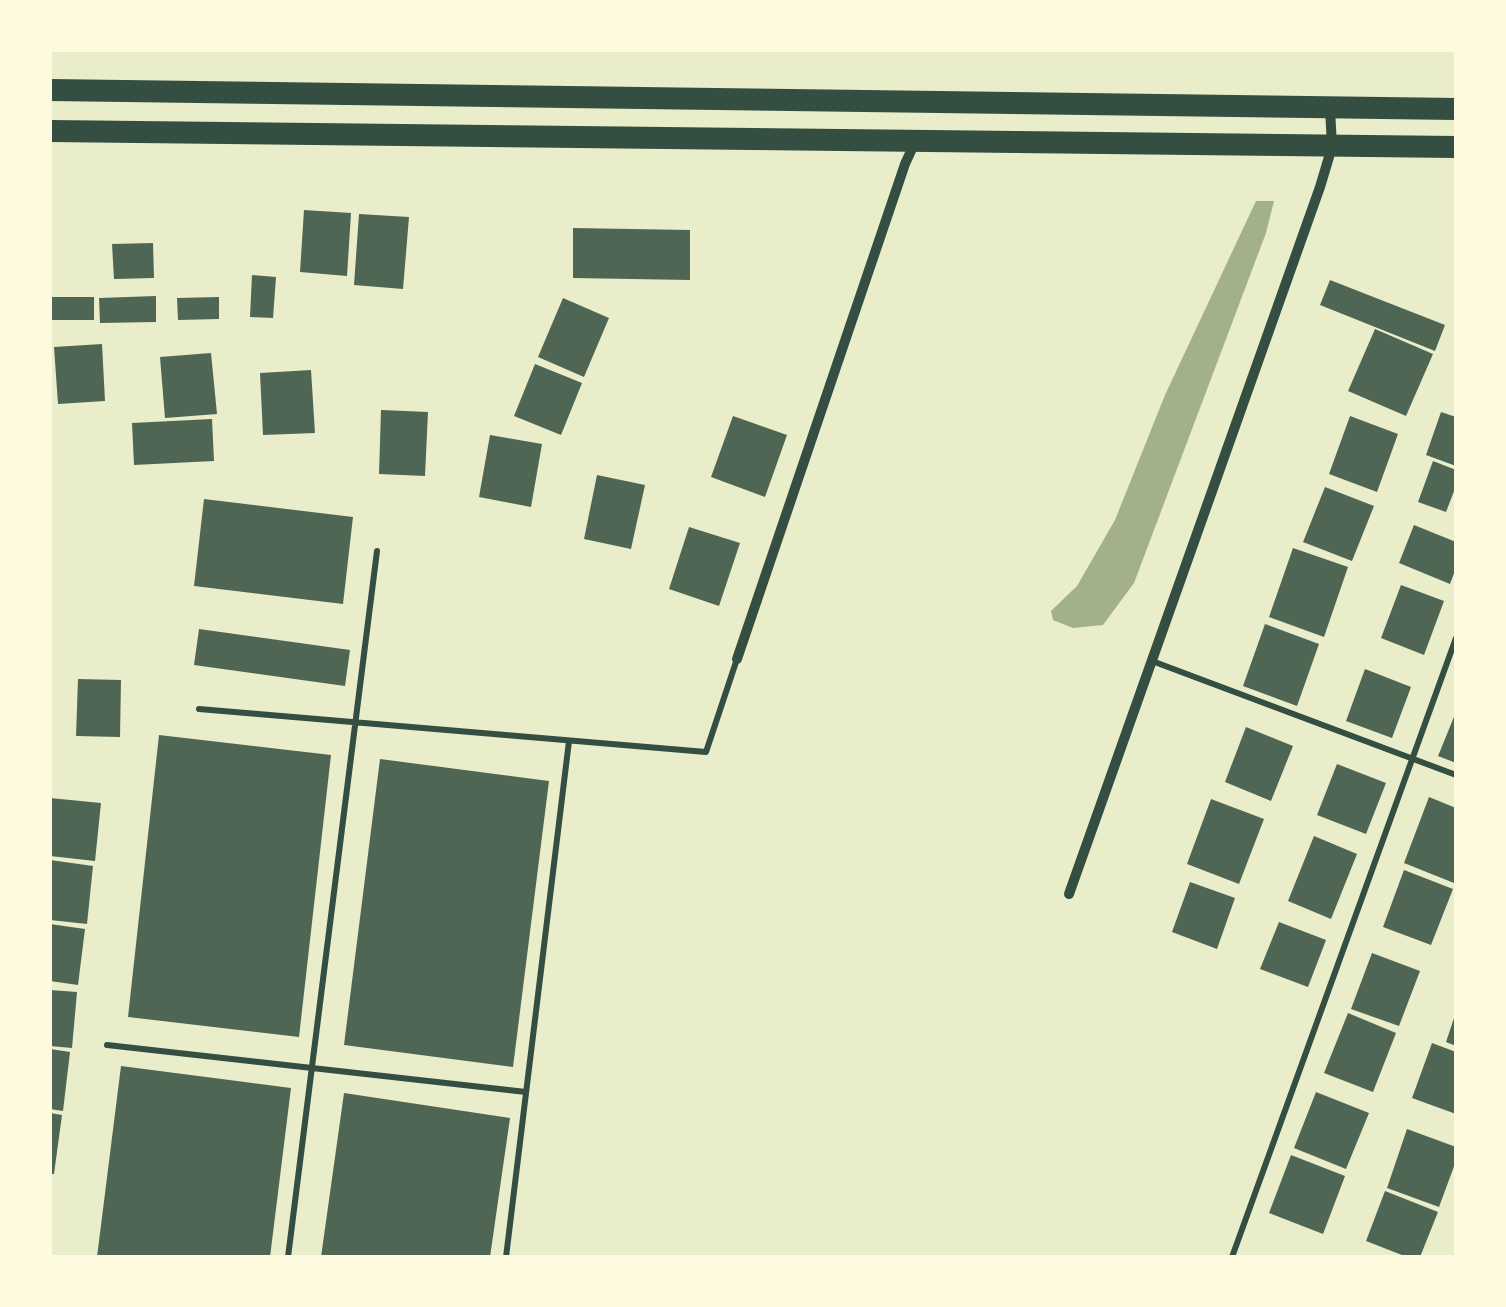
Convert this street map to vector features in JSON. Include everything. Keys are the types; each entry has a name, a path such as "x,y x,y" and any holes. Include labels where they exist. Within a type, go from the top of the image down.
{"highway":[{"path":"50,90 1456,109"},
{"path":"50,130 1456,147"}],"street":[{"path":"1069,894 1320,187 1332,147 1330,108"},
{"path":"738,659 916,140"}],"lane":[{"path":"288,1257 377,551"},
{"path":"1232,1257 1456,638"},
{"path":"199,709 706,752 738,659"},
{"path":"1152,661 1456,775"},
{"path":"506,1257 569,740"},
{"path":"107,1044 526,1092"}],"shaded area":[{"path":"1256,201 1274,201 1266,233 1134,583 1103,625 1073,628 1053,620 1051,611 1077,586 1115,520 1165,395"}],"building":[{"path":"304,210 351,213 347,276 300,272"},
{"path":"359,214 409,217 403,289 354,285"},
{"path":"573,228 690,230 690,280 573,278"},
{"path":"153,243 154,278 114,279 112,244"},
{"path":"252,275 276,277 273,318 250,317"},
{"path":"1330,280 1445,325 1435,351 1320,305"},
{"path":"156,296 156,322 100,323 99,298"},
{"path":"52,297 94,297 94,320 51,320"},
{"path":"219,297 219,319 178,320 177,298"},
{"path":"563,298 609,318 584,377 538,357"},
{"path":"1375,329 1433,354 1406,416 1348,391"},
{"path":"102,344 105,401 58,404 54,347"},
{"path":"211,353 217,414 165,418 160,357"},
{"path":"535,364 582,383 561,435 514,416"},
{"path":"311,370 315,433 263,435 260,373"},
{"path":"381,410 428,412 425,476 379,474"},
{"path":"1441,412 1456,417 1456,466 1426,455"},
{"path":"733,416 787,435 765,497 711,477"},
{"path":"1350,416 1398,434 1377,492 1329,474"},
{"path":"212,419 214,461 134,465 132,423"},
{"path":"490,435 542,444 531,507 479,497"},
{"path":"1433,461 1456,470 1456,486 1446,512 1418,502"},
{"path":"597,475 645,485 631,549 584,539"},
{"path":"1325,487 1374,506 1352,561 1303,542"},
{"path":"204,499 353,517 343,604 194,586"},
{"path":"1414,525 1456,542 1456,568 1450,584 1399,563"},
{"path":"689,527 740,543 719,606 669,589"},
{"path":"1293,548 1348,567 1324,637 1269,617"},
{"path":"1401,585 1444,601 1424,655 1381,638"},
{"path":"1265,624 1319,644 1297,706 1243,686"},
{"path":"199,629 350,650 345,686 194,665"},
{"path":"1365,669 1411,687 1392,738 1346,721"},
{"path":"78,679 121,680 120,737 76,736"},
{"path":"1456,712 1456,763 1438,756"},
{"path":"1246,727 1293,746 1271,801 1225,782"},
{"path":"159,735 331,755 299,1037 128,1017"},
{"path":"380,759 549,781 513,1067 344,1045"},
{"path":"1337,764 1386,783 1366,834 1317,815"},
{"path":"1429,797 1456,808 1454,883 1404,863"},
{"path":"50,798 101,803 95,861 50,856"},
{"path":"1211,799 1264,819 1239,884 1187,864"},
{"path":"1314,836 1357,854 1331,919 1288,901"},
{"path":"50,860 93,866 87,924 50,920"},
{"path":"1404,870 1453,889 1431,945 1383,927"},
{"path":"1190,882 1235,898 1217,949 1172,932"},
{"path":"1279,922 1326,940 1308,987 1260,969"},
{"path":"50,924 85,929 78,985 50,981"},
{"path":"1372,953 1420,971 1399,1026 1351,1009"},
{"path":"50,990 77,992 72,1048 50,1046"},
{"path":"1348,1013 1396,1033 1373,1092 1324,1073"},
{"path":"1456,1015 1456,1046 1446,1042"},
{"path":"1432,1043 1456,1052 1456,1114 1412,1098"},
{"path":"50,1049 70,1052 63,1111 50,1109"},
{"path":"121,1066 291,1088 270,1257 97,1257"},
{"path":"1316,1092 1369,1113 1346,1169 1294,1148"},
{"path":"344,1093 510,1118 490,1257 321,1257"},
{"path":"50,1113 62,1115 54,1174 50,1174"},
{"path":"1407,1129 1456,1147 1456,1161 1439,1207 1387,1188"},
{"path":"1291,1155 1345,1176 1323,1234 1269,1213"},
{"path":"1385,1191 1438,1212 1420,1257 1407,1257 1366,1241"}]}
